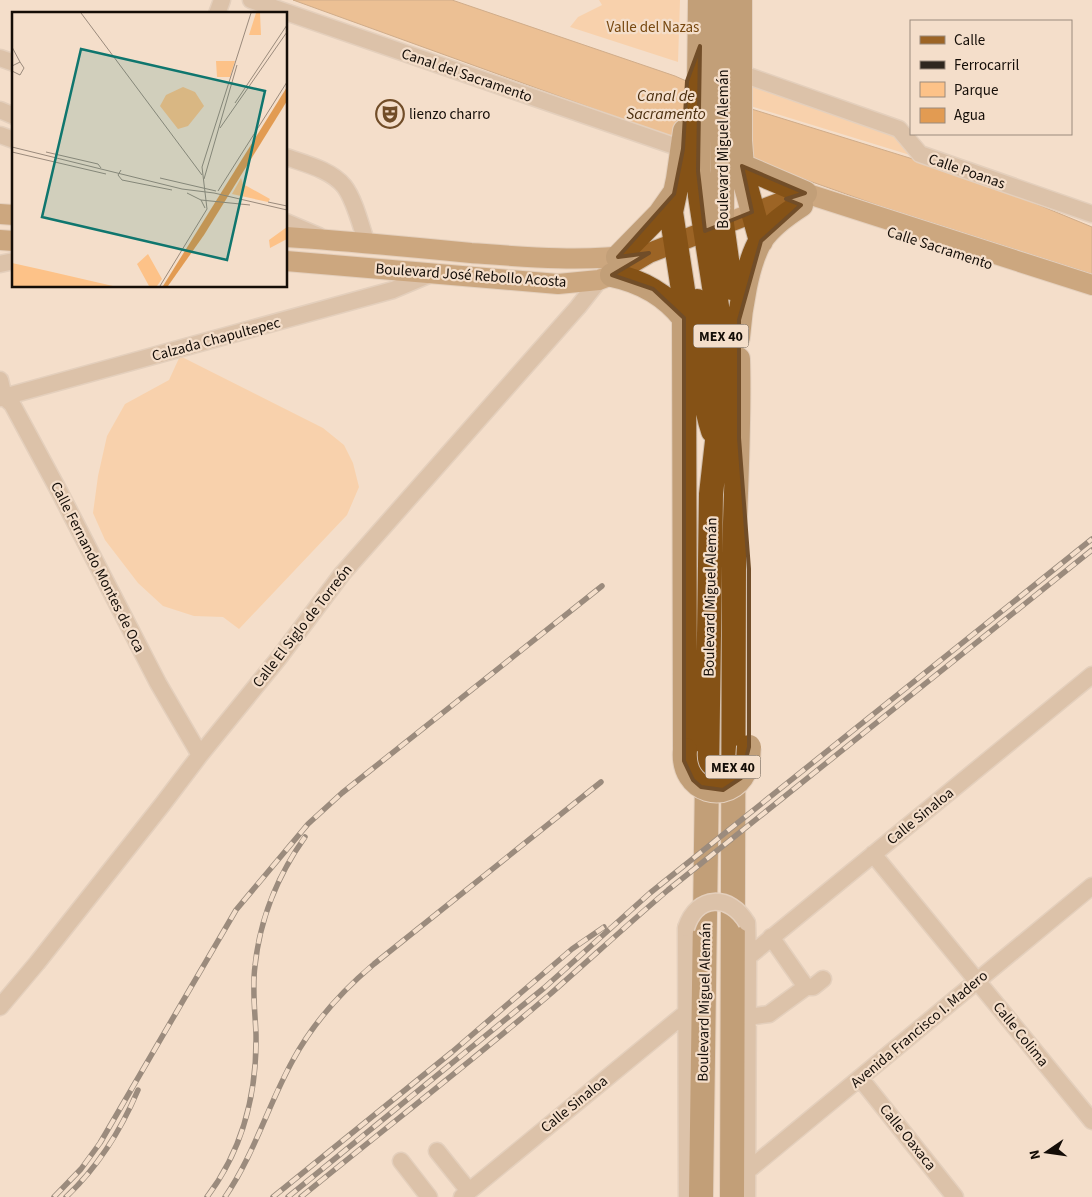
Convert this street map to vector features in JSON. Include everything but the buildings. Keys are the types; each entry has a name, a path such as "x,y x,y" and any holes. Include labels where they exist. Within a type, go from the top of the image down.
{"highway":[{"name":"Boulevard Miguel Alemán","path":"697,234 732,143 732,76 723,0"},
{"path":"740,0 732,76 740,106 732,143 742,166 752,212 761,241"},
{"name":"Boulevard Miguel Alemán","path":"698,7 700,46 693,81 689,136 698,171 697,234 738,337 727,440 734,546 745,1190"},
{"path":"689,136 671,212 697,234 702,373 705,402 727,440 746,502 749,569 749,747 746,769 741,778 733,786 722,790 701,787 692,780 686,771 684,761 685,517 684,318 682,290 697,234"},
{"path":"738,337 746,286 761,241 798,199 742,166"},
{"path":"674,194 660,214 610,271 653,289 670,302 684,318"},
{"name":"Boulevard Miguel Alemán","path":"702,1197 711,494 727,440"},
{"path":"685,517 710,563"}],"main road":[{"path":"697,234 752,212 798,199"},
{"name":"Calle Sacramento","path":"798,199 1092,285"},
{"name":"Calle Sacramento","path":"798,199 1092,299"},
{"name":"Boulevard José Rebollo Acosta","path":"288,261 558,284 610,271 697,234"},
{"name":"Boulevard José Rebollo Acosta","path":"288,237 554,258 610,271"},
{"path":"503,255 504,280"}],"street":[{"path":"217,12 222,0"},
{"name":"Canal del Sacramento","path":"251,0 689,136"},
{"path":"0,58 12,62"},
{"name":"Calle Poanas","path":"732,76 899,129 920,154 1092,214"},
{"path":"0,110 12,115"},
{"path":"0,134 12,139"},
{"path":"288,158 325,171 345,188 355,209 367,244"},
{"path":"0,213 12,208"},
{"path":"288,223 331,240"},
{"name":"Calle El Siglo de Torreón","path":"0,1007 278,659 342,574 610,271"},
{"name":"Calzada Chapultepec","path":"2,398 393,290 431,274"},
{"name":"Calle Fernando Montes de Oca","path":"0,380 2,398 12,404 150,667 200,755"},
{"name":"Calle Sinaloa","path":"748,956 1092,674"},
{"name":"Calle Colima","path":"873,854 1092,1121"},
{"name":"Avenida Francisco I. Madero","path":"745,1190 860,1078 1092,886"},
{"path":"687,1197 686,928 689,919 701,906 718,902 735,907 747,924 754,1016 747,1067 745,1190"},
{"path":"771,937 806,987 812,988 823,979"},
{"path":"754,1016 769,1014 806,987"},
{"name":"Calle Sinaloa","path":"466,1194 687,1012"},
{"name":"Calle Oaxaca","path":"860,1078 955,1197"},
{"path":"437,1151 466,1194"},
{"path":"401,1161 430,1197"}],"highlighted area":[{"path":"700,46 698,171 705,231 752,212 742,166 805,193 786,199 801,205 761,241 739,320 739,438 749,569 749,747 741,778 723,790 701,787 693,780 684,761 684,318 653,289 612,275 649,253 618,257 674,194 683,149 687,81"}],"green space":[{"name":"Valle del Nazas","path":"599,0 680,0 678,62 570,27 578,17 602,5"},
{"path":"746,83 895,131 910,155 744,104"},
{"path":"180,356 323,428 344,445 353,463 359,487 347,515 239,629 223,617 194,616 163,606 138,583 105,540 93,513 98,476 107,436 125,404 169,380"}],"water":[{"name":"Canal de Sacramento","path":"293,0 452,0 675,76 745,107 971,177 1092,227 1092,274 880,206 750,160 669,136"}],"railway":[{"path":"288,1197 544,988 650,893 1092,539"},
{"path":"301,1197 517,1022 668,890 1092,550"},
{"path":"54,1197 81,1169 100,1143 236,910 308,824 342,793 602,586"},
{"path":"225,1197 253,1147 284,1077 301,1046 319,1020 340,996 374,964 601,782"},
{"path":"207,1197 230,1160 239,1140 250,1099 256,1056 254,974 261,931 272,898 286,866 305,837"},
{"path":"273,1197 452,1052 572,949 604,927"},
{"path":"66,1197 108,1147 138,1090"}],"place":[{"name":"lienzo charro","path":"390,114"}]}
